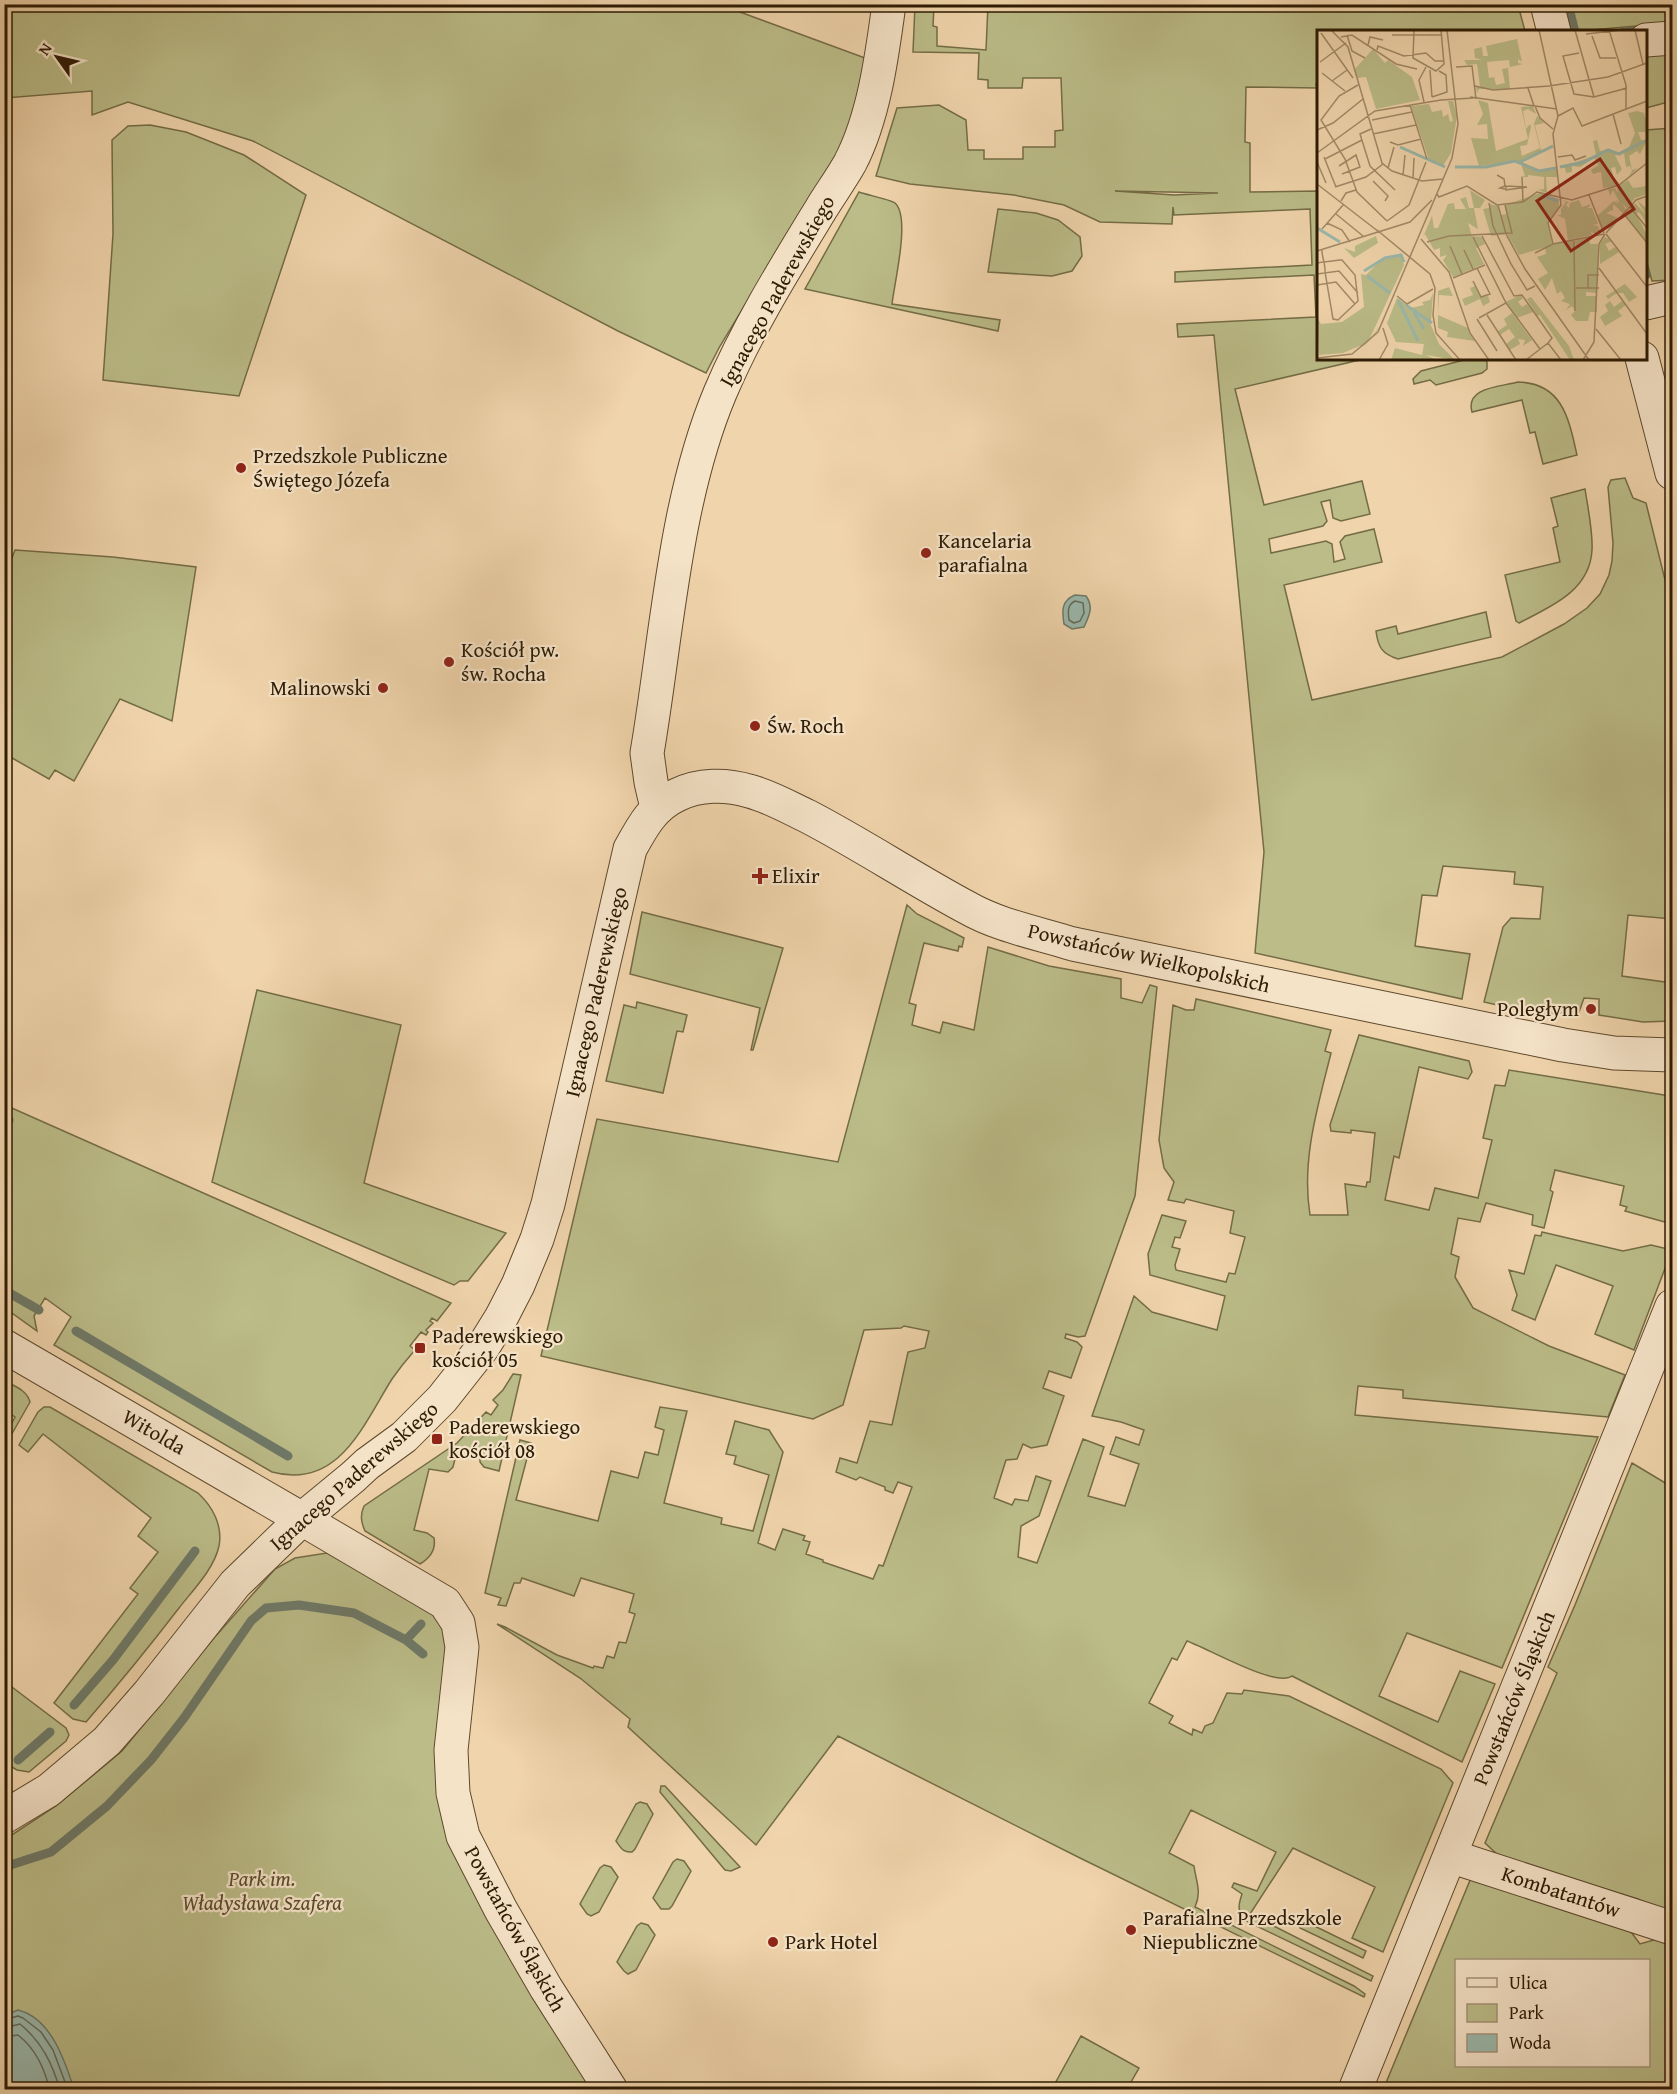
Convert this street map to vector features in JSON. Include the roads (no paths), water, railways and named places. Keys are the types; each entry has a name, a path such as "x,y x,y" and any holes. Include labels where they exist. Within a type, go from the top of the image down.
{"street":[{"name":"Ignacego Paderewskiego","path":"4,1817 49,1790 107,1741 235,1584 302,1519 367,1464 404,1437 442,1399 485,1343 518,1285 537,1239 548,1204 630,849 645,821 657,808 647,753 675,564 694,470 721,392 741,351 777,283 850,162 858,144 869,111 889,4"},
{"path":"1547,4 1554,30"},
{"path":"1647,40 1672,38"},
{"path":"1647,303 1672,297"},
{"path":"1643,360 1672,473"},
{"name":"Powstańców Wielkopolskich","path":"657,808 677,795 693,789 720,786 748,790 775,800 820,823 968,908 1011,926 1073,944 1563,1045 1614,1053 1672,1055"},
{"name":"Powstańców Śląskich","path":"1355,2090 1672,1306"},
{"name":"Witolda","path":"4,1346 302,1519"},
{"name":"Powstańców Śląskich","path":"302,1519 445,1603 458,1623 462,1647 451,1750 453,1793 463,1836 501,1910 546,1988 611,2090"},
{"name":"Kombatantów","path":"1450,1856 1672,1928"}],"water":[{"path":"1075,595 1086,596 1090,604 1090,612 1084,627 1072,629 1064,624 1063,611 1067,600"},
{"path":"18,2010 30,2015 48,2031 61,2054 74,2089 5,2089 5,2015"}],"waterway":[{"path":"1568,4 1574,30"},
{"path":"4,1130 9,1120"},
{"path":"4,1290 39,1310"},
{"path":"76,1331 288,1456"},
{"path":"74,1705 113,1660 195,1551"},
{"path":"4,1867 51,1852 107,1806 151,1760 184,1718 251,1621 266,1608 299,1605 354,1613 406,1640 423,1654"},
{"path":"406,1640 421,1624"},
{"path":"18,1760 50,1732"}],"place":[{"name":"Przedszkole Publiczne Świętego Józefa","path":"241,468"},
{"name":"Kancelaria parafialna","path":"926,553"},
{"name":"Kościół pw. św. Rocha","path":"449,662"},
{"name":"Malinowski","path":"383,688"},
{"name":"Św. Roch","path":"755,726"},
{"name":"Elixir","path":"760,876"},
{"name":"Poległym","path":"1591,1009"},
{"name":"Paderewskiego kościół 05","path":"420,1348"},
{"name":"Paderewskiego kościół 08","path":"437,1439"},
{"name":"Parafialne Przedszkole Niepubliczne","path":"1131,1930"},
{"name":"Park Hotel","path":"773,1942"}],"park label":[{"name":"Park im. Władysława Szafera","path":"262,1891"}]}
